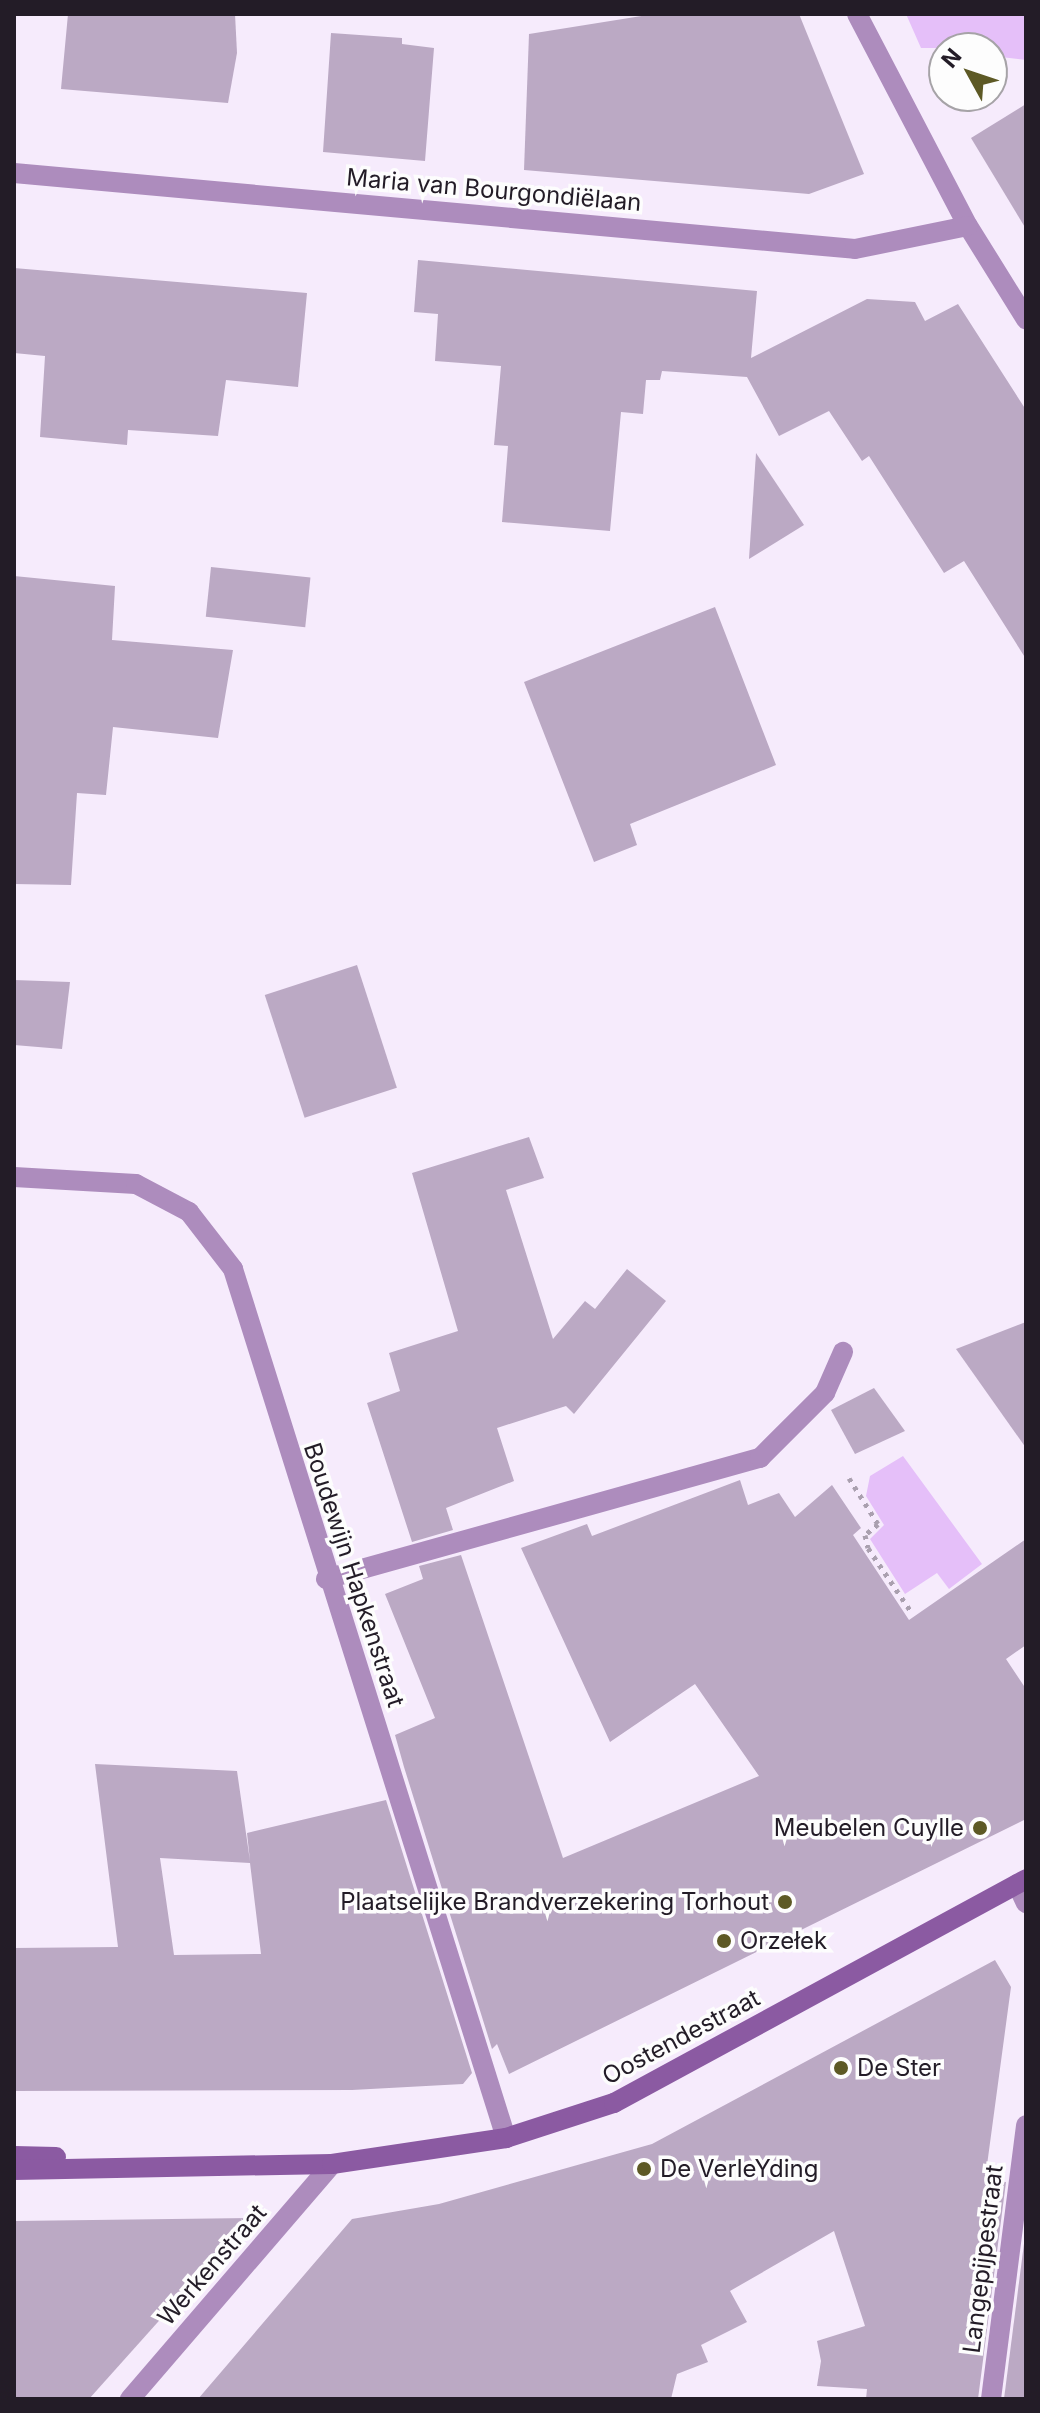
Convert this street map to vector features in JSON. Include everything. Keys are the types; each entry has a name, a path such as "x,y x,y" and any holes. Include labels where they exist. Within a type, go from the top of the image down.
{"street":[{"path":"857,14 968,226 1026,319"},
{"name":"Maria van Bourgondiëlaan","path":"14,173 855,249 968,226"},
{"name":"Boudewijn Hapkenstraat","path":"14,1177 136,1184 189,1212 233,1269 326,1579 506,2138"},
{"path":"326,1579 760,1458 825,1393 843,1352"},
{"name":"Oostendestraat","path":"14,2170 332,2164 506,2138 614,2103 1023,1889"},
{"name":"Langepijpestraat","path":"991,2399 1026,2125"},
{"name":"Oostendestraat","path":"14,2156 332,2164"},
{"name":"Werkenstraat","path":"130,2399 332,2164"}],"path":[{"path":"849,1478 878,1524 865,1535 868,1548 912,1613"}],"shaded area":[{"path":"906,14 1026,14 1026,60 1008,58 1008,32 928,32 928,48 921,48"},
{"path":"903,1456 982,1564 949,1589 937,1573 905,1594 870,1539 884,1525 866,1496 870,1476"}],"building":[{"path":"68,14 235,14 237,53 228,103 61,89"},
{"path":"654,14 799,14 864,174 809,194 524,170 529,34"},
{"path":"331,33 402,38 402,44 434,48 425,161 323,152"},
{"path":"1026,104 1026,229 971,138"},
{"path":"418,260 757,291 751,358 867,299 915,302 925,321 958,304 1026,410 1026,659 964,561 944,573 869,456 862,461 829,411 779,436 747,377 662,371 660,380 646,380 643,414 621,412 610,531 502,522 508,446 494,445 501,366 435,361 438,314 414,312"},
{"path":"14,268 307,293 298,387 226,380 218,436 128,430 127,445 40,437 45,356 14,353"},
{"path":"756,453 804,525 749,559"},
{"path":"211,567 310,577 305,627 206,617"},
{"path":"14,576 115,586 112,640 233,650 218,738 113,727 106,795 77,793 71,885 14,884"},
{"path":"715,607 776,765 630,824 637,845 594,862 524,682"},
{"path":"357,965 397,1088 305,1118 265,995"},
{"path":"14,980 70,982 62,1049 14,1045"},
{"path":"529,1137 544,1178 506,1190 553,1339 585,1301 595,1309 627,1269 666,1301 574,1414 566,1406 497,1428 514,1481 446,1508 453,1530 412,1542 367,1403 400,1391 389,1353 458,1331 412,1173"},
{"path":"1026,1322 1026,1448 956,1349"},
{"path":"874,1388 905,1431 855,1454 831,1410"},
{"path":"740,1480 748,1505 779,1493 795,1517 832,1485 861,1528 853,1535 909,1620 1026,1539 1026,1645 1006,1659 1026,1689 1026,1819 509,2074 497,2044 492,2049 395,1735 435,1718 385,1594 423,1579 419,1566 461,1555 563,1858 759,1776 695,1684 610,1742 521,1548 587,1524 592,1536"},
{"path":"95,1764 237,1771 250,1861 247,1833 386,1800 472,2073 463,2084 352,2090 14,2091 14,1948 118,1947","holes":["160,1858 250,1863 261,1954 174,1955"]},
{"path":"995,1960 1011,1987 985,2180 1006,2182 978,2399 866,2399 867,2389 817,2386 821,2361 817,2341 865,2326 834,2231 730,2291 747,2322 701,2345 708,2362 677,2374 671,2399 198,2399 352,2219 439,2204 652,2144"},
{"path":"251,2218 89,2399 14,2399 14,2221"},
{"path":"1026,2228 1026,2399 1004,2399"}],"place":[{"name":"Meubelen Cuylle","path":"980,1828"},
{"name":"Plaatselijke Brandverzekering Torhout","path":"785,1902"},
{"name":"Orzełek","path":"724,1941"},
{"name":"De Ster","path":"841,2068"},
{"name":"De VerleYding","path":"644,2169"}]}
